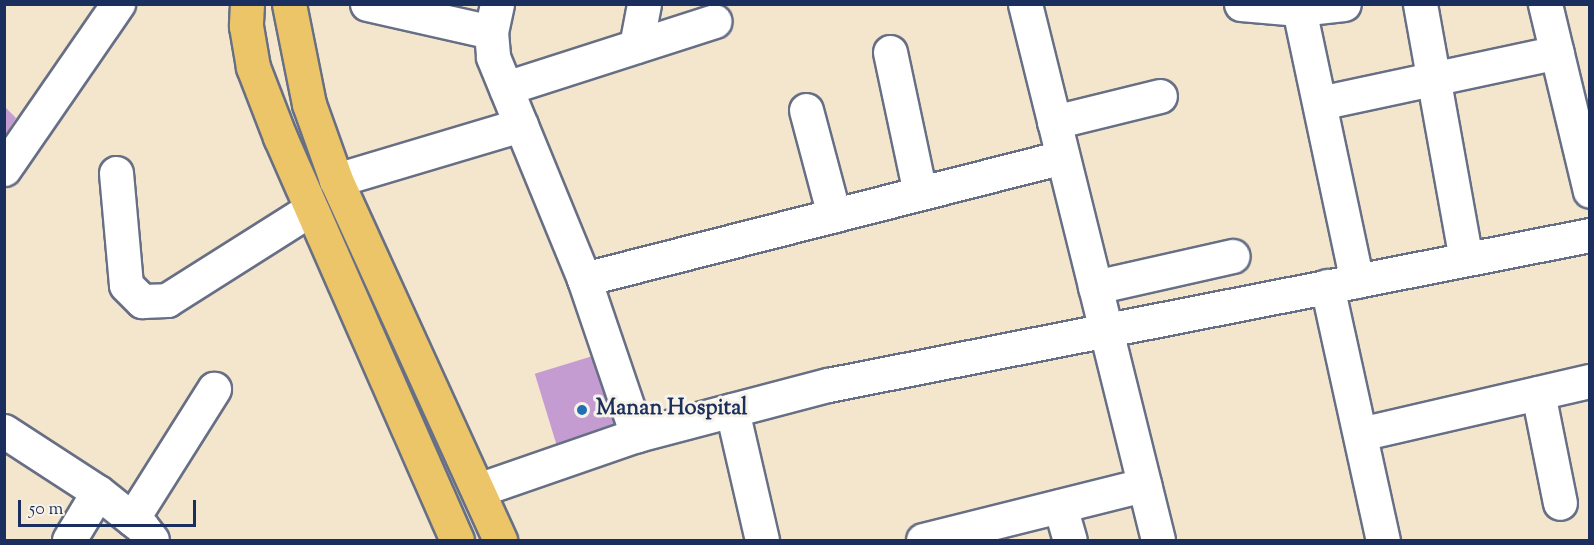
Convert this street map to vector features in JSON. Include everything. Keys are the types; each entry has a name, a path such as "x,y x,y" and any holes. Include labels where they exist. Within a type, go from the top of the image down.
{"main road":[{"path":"247,4 246,26 253,67 310,209 457,540"},
{"path":"288,4 309,104 336,180 500,540"}],"street":[{"path":"4,169 118,4"},
{"path":"368,4 494,18 493,57 584,279 637,435"},
{"path":"636,46 644,4"},
{"path":"1025,4 1158,540"},
{"path":"1241,4 1299,9 1344,4"},
{"path":"1420,4 1431,76 1466,259"},
{"path":"1545,4 1590,191"},
{"path":"1299,9 1320,103 1360,434 1383,540"},
{"path":"506,88 715,21"},
{"path":"890,52 920,193"},
{"path":"1320,103 1431,76 1557,52"},
{"path":"1054,122 1160,96"},
{"path":"806,110 834,215"},
{"path":"336,180 521,125"},
{"path":"584,279 1063,157"},
{"path":"117,173 126,285 142,301 167,300 310,209"},
{"path":"478,490 637,435 828,385 1590,235"},
{"path":"1095,287 1233,256"},
{"path":"1360,434 1590,381"},
{"path":"4,430 98,492 140,532 214,389"},
{"path":"1538,393 1560,503"},
{"path":"732,410 762,540"},
{"path":"922,540 1144,485"},
{"path":"69,540 98,492"},
{"path":"1060,506 1070,540"}],"building":[{"path":"4,106 16,118 4,137"},
{"path":"596,355 619,432 558,450 535,374"}],"place":[{"name":"Manan Hospital","path":"582,410"}]}
